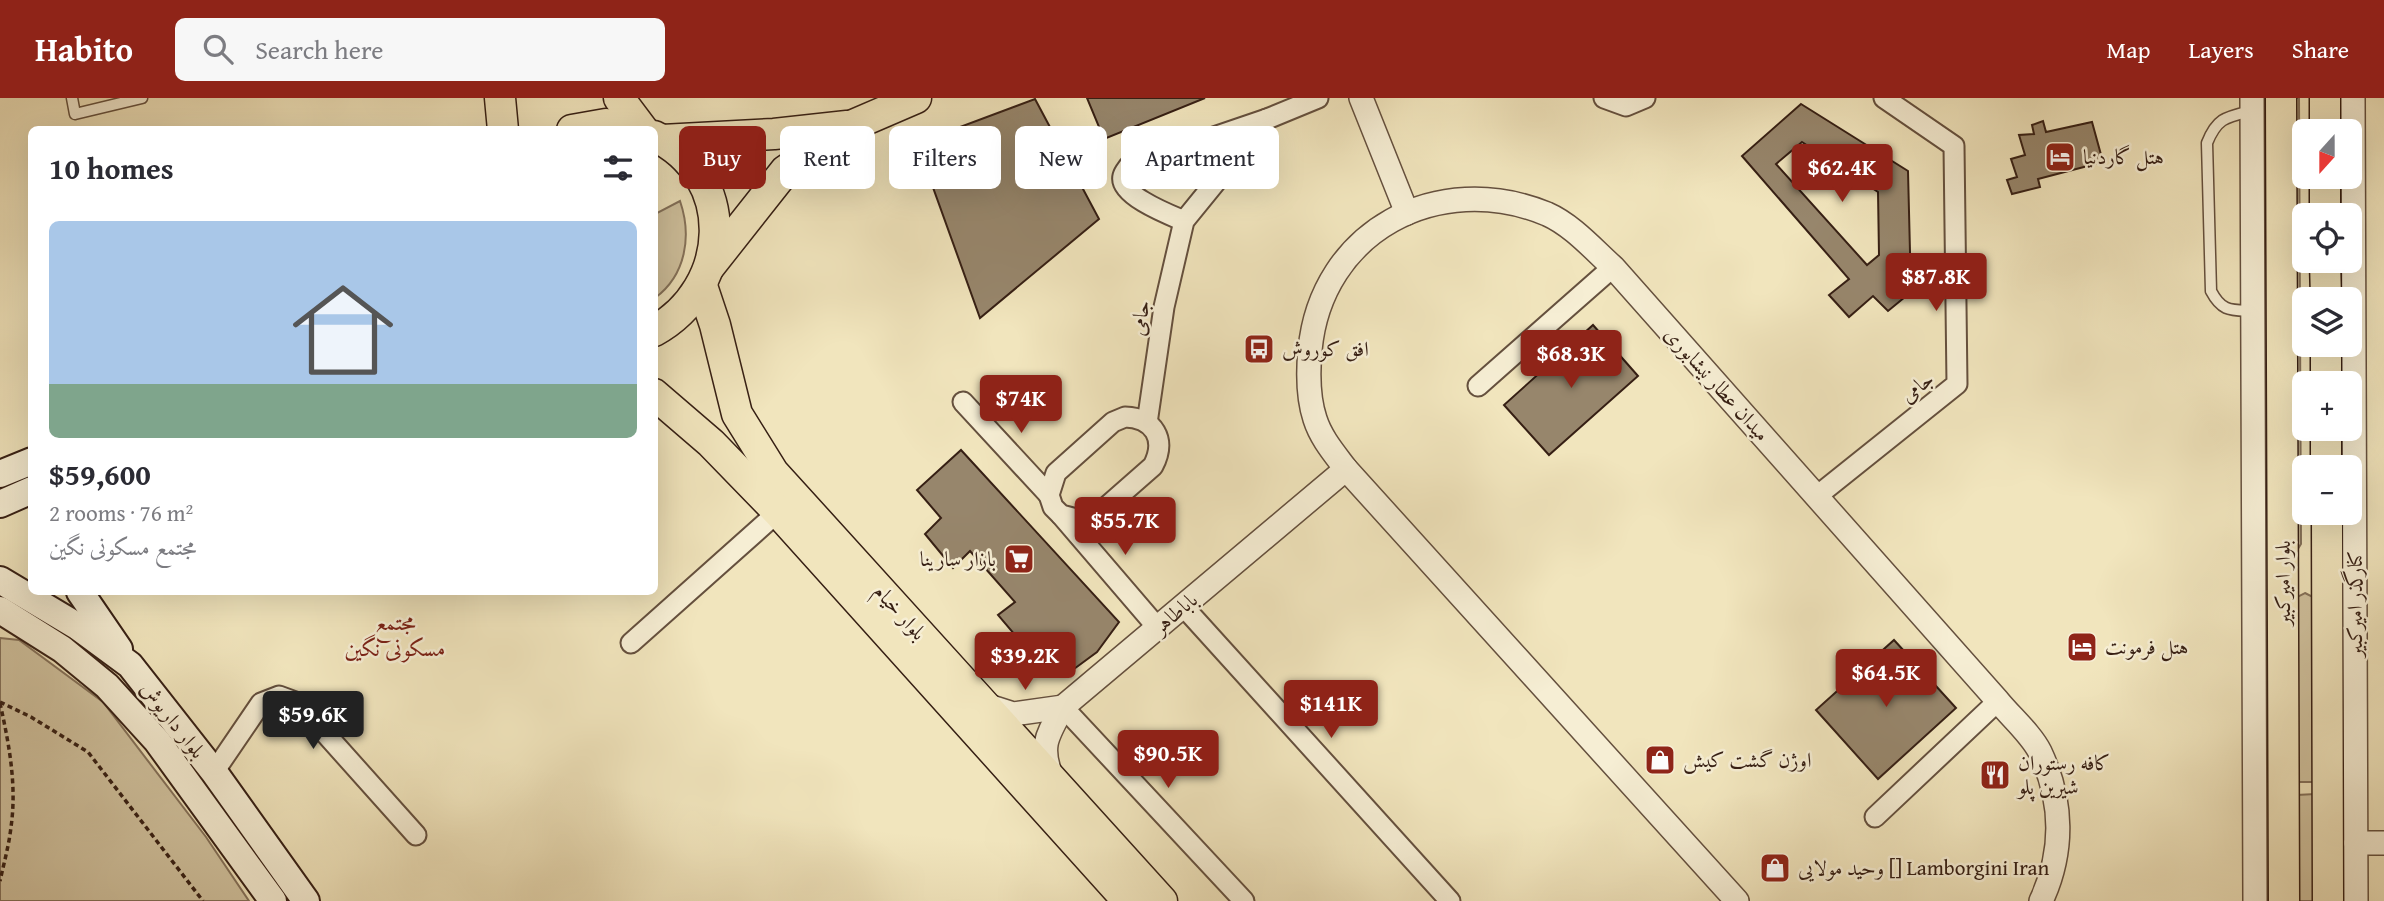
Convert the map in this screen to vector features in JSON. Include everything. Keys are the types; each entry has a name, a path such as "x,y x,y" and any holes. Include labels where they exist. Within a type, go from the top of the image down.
{"main road":[{"path":"500,98 503,126"},
{"path":"619,98 643,126"},
{"path":"851,126 916,98"},
{"name":"بلوار امیرکبیر","path":"2281,98 2284,901"},
{"path":"2325,98 2325,119"},
{"path":"595,126 615,126"},
{"path":"658,134 780,133"},
{"path":"658,140 692,166 711,203 715,245 706,276"},
{"path":"658,329 674,319 690,304 706,276 780,178"},
{"name":"بلوار خیام","path":"706,276 737,414 773,472 1162,901"},
{"name":"بلوار خیام","path":"658,397 711,443 778,512 1128,901"},
{"path":"0,474 28,463"},
{"path":"0,504 28,493"},
{"path":"2283,535 2284,542 2294,553 2309,556 2322,548 2327,525"},
{"name":"بلوار امیرکبیر","path":"2327,525 2328,901"},
{"name":"بلوار داریوش","path":"0,580 77,626 130,664 214,772 306,901"},
{"path":"2283,604 2288,590 2301,583 2316,586 2327,604"},
{"path":"82,595 130,664"},
{"name":"بلوار داریوش","path":"0,610 62,649 107,686 157,741 273,901"}],"street":[{"name":"جامی","path":"1184,221 1150,206 1132,194 1123,182 1123,176 1129,166 1267,119 1318,98"},
{"path":"1362,98 1407,213"},
{"path":"1604,98 1626,106 1645,98"},
{"name":"جامی","path":"1817,496 1957,384 1955,146 1884,98"},
{"name":"کنارگذر امیرکبیر","path":"2353,98 2356,901"},
{"path":"2252,104 2255,901"},
{"name":"جامی","path":"1061,516 1084,521 1095,517 1153,466 1159,443 1155,432 1147,423 1164,307 1184,221 1267,119"},
{"name":"میدان عطار نیشابوری","path":"1737,901 1346,469 1328,444 1315,419 1309,362 1314,321 1331,278 1368,234 1407,213 1451,201 1513,204 1549,215 1577,233 1613,267 2039,750 2053,791 2058,822 2053,875 2041,901"},
{"path":"1478,386 1613,267"},
{"path":"963,402 1049,495 1053,507 1157,627"},
{"path":"1049,495 1056,473 1113,422 1125,417 1147,423"},
{"name":"باباطاهر","path":"1052,778 1044,758 1047,737 1063,707 1346,469"},
{"path":"631,643 778,512"},
{"path":"1182,606 1450,901"},
{"path":"214,772 261,703 279,696 298,703 415,835"},
{"path":"1875,817 1998,701"},
{"path":"984,705 1013,714 1063,707 1244,901"},
{"path":"2356,843 2384,843"}],"lane":[{"path":"72,98 75,114 142,98"},
{"path":"2252,104 2226,117 2213,129 2207,143 2211,291 2217,303 2228,310 2252,311"}],"path":[{"path":"0,702 11,750 13,784 11,827 0,881"},
{"path":"0,702 31,717 88,752 203,901"}],"shaded area":[{"path":"2261,98 2268,98 2271,782 2263,781"},
{"path":"2281,98 2299,98 2299,119 2292,119 2292,189 2299,189 2299,203 2292,203 2292,273 2300,273 2300,287 2292,287 2292,357 2300,357 2300,371 2292,371 2292,431"},
{"path":"680,201 686,241 684,254 674,278 658,295 658,212"},
{"path":"2292,441 2301,441 2301,455 2293,455"},
{"path":"2295,525 2301,525 2301,544 2296,552"},
{"path":"2305,593 2313,597 2315,782 2297,782 2297,597"},
{"path":"0,638 19,640 103,702 206,837 249,901 0,901"},
{"path":"2315,794 2315,901 2297,901 2297,795"}],"building":[{"path":"1087,98 1205,98 1136,126 1121,126 1121,132 1107,138 1107,126 1099,126"},
{"path":"1035,99 1049,126 1015,126 1015,189 1083,189 1099,219 980,318 934,189 1001,189 1001,126 963,126"},
{"path":"1801,104 1908,171 1911,292 1888,311 1873,296 1849,317 1829,295 1849,279 1742,156","holes":["1802,142 1878,192 1879,255 1867,265 1776,164"]},
{"name":"هتل گاردنیا","path":"2043,121 2046,132 2092,122 2103,162 2038,179 2040,187 2012,194 2007,180 2017,177 2011,159 2025,155 2019,135 2034,134 2032,125"},
{"path":"1593,325 1638,376 1549,455 1504,405"},
{"name":"بازار سارینا","path":"961,450 1119,622 1097,652 1074,669 1043,635 1027,649 998,615 1015,602 970,551 953,568 925,534 941,518 917,490"},
{"path":"1894,640 1956,708 1878,779 1816,710"}],"place":[{"name":"هتل گاردنیا","path":"2060,157"},
{"name":"افق کوروش","path":"1259,349"},
{"name":"بازار سارینا","path":"1019,559"},
{"name":"هتل فرمونت","path":"2082,647"},
{"name":"اوژن گشت كيش","path":"1660,760"},
{"name":"کافه رستوران شیرین پلو","path":"1995,775"},
{"name":"وحید مولایی [] Lamborgini Iran","path":"1775,868"}],"district":[{"name":"مجتمع مسکونی نگین","path":"395,635"}]}
